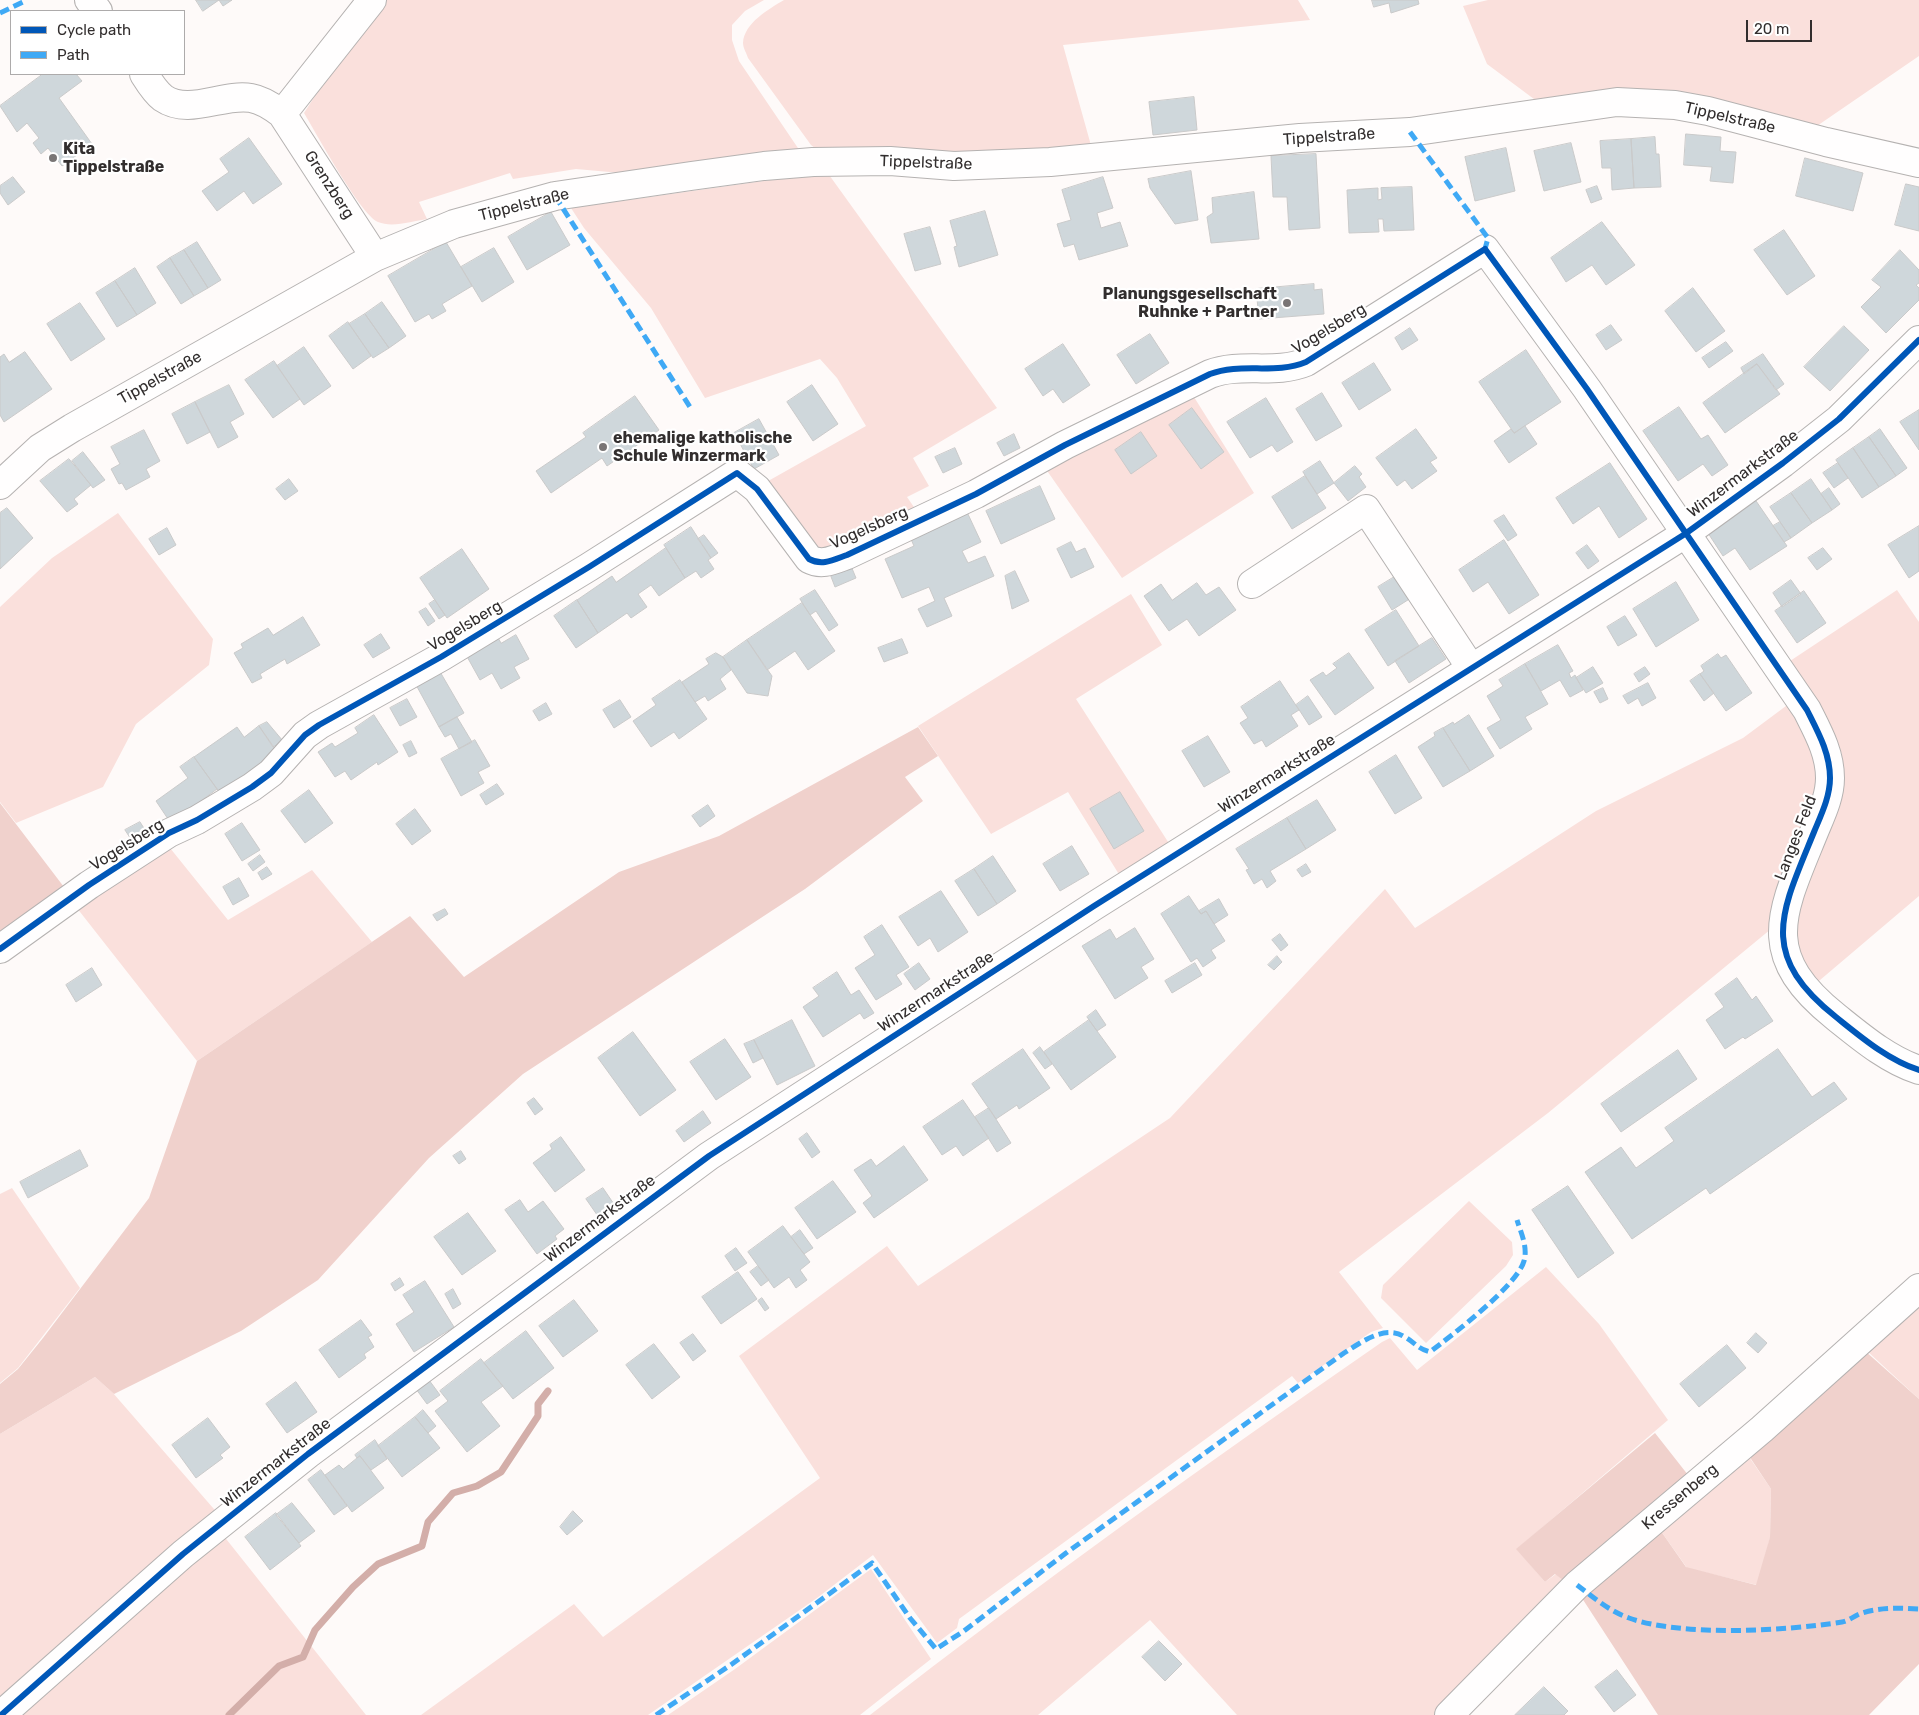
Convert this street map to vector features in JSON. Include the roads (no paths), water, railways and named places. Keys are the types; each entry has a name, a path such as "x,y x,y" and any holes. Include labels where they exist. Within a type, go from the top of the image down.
{"street":[{"path":"89,0 97,10"},
{"path":"282,114 372,0"},
{"name":"Grenzberg","path":"145,75 163,98 176,104 188,105 250,98 271,105 282,114 375,257"},
{"name":"Tippelstraße","path":"0,485 40,448 72,428 375,257 454,224 555,196 764,166 850,161 954,166 1050,162 1300,138 1410,132 1616,102 1675,105 1708,111 1826,142 1919,163"},
{"name":"Vogelsberg","path":"0,949 34,923 169,833 197,820 252,787 271,773 294,746 312,730 377,691 457,647 589,567 737,473 757,489 809,559 822,563 829,561 847,555 976,494 1065,445 1210,374 1236,368 1288,368 1306,362 1485,249 1587,389 1685,534"},
{"name":"Winzermarkstraße","path":"1,1715 183,1554 308,1454 709,1156 1094,906 1685,534 1783,463 1839,419 1919,340"},
{"path":"1252,584 1366,509 1471,668"},
{"name":"Langes Feld","path":"1685,534 1807,710 1826,751 1830,777 1828,796 1787,897 1783,913 1782,940 1788,962 1799,981 1824,1007 1874,1046 1893,1058 1919,1070"},
{"name":"Kressenberg","path":"1449,1715 1577,1585 1762,1429 1919,1288"}],"waterway":[{"path":"229,1715 279,1666 303,1657 315,1630 353,1587 378,1564 422,1546 428,1522 453,1493 477,1486 501,1472 538,1416 538,1404 548,1391"}],"place":[{"name":"Kita Tippelstraße","path":"53,158"},
{"name":"Planungsgesellschaft Ruhnke + Partner","path":"1287,303"},
{"name":"ehemalige katholische Schule Winzermark","path":"603,447"}]}
